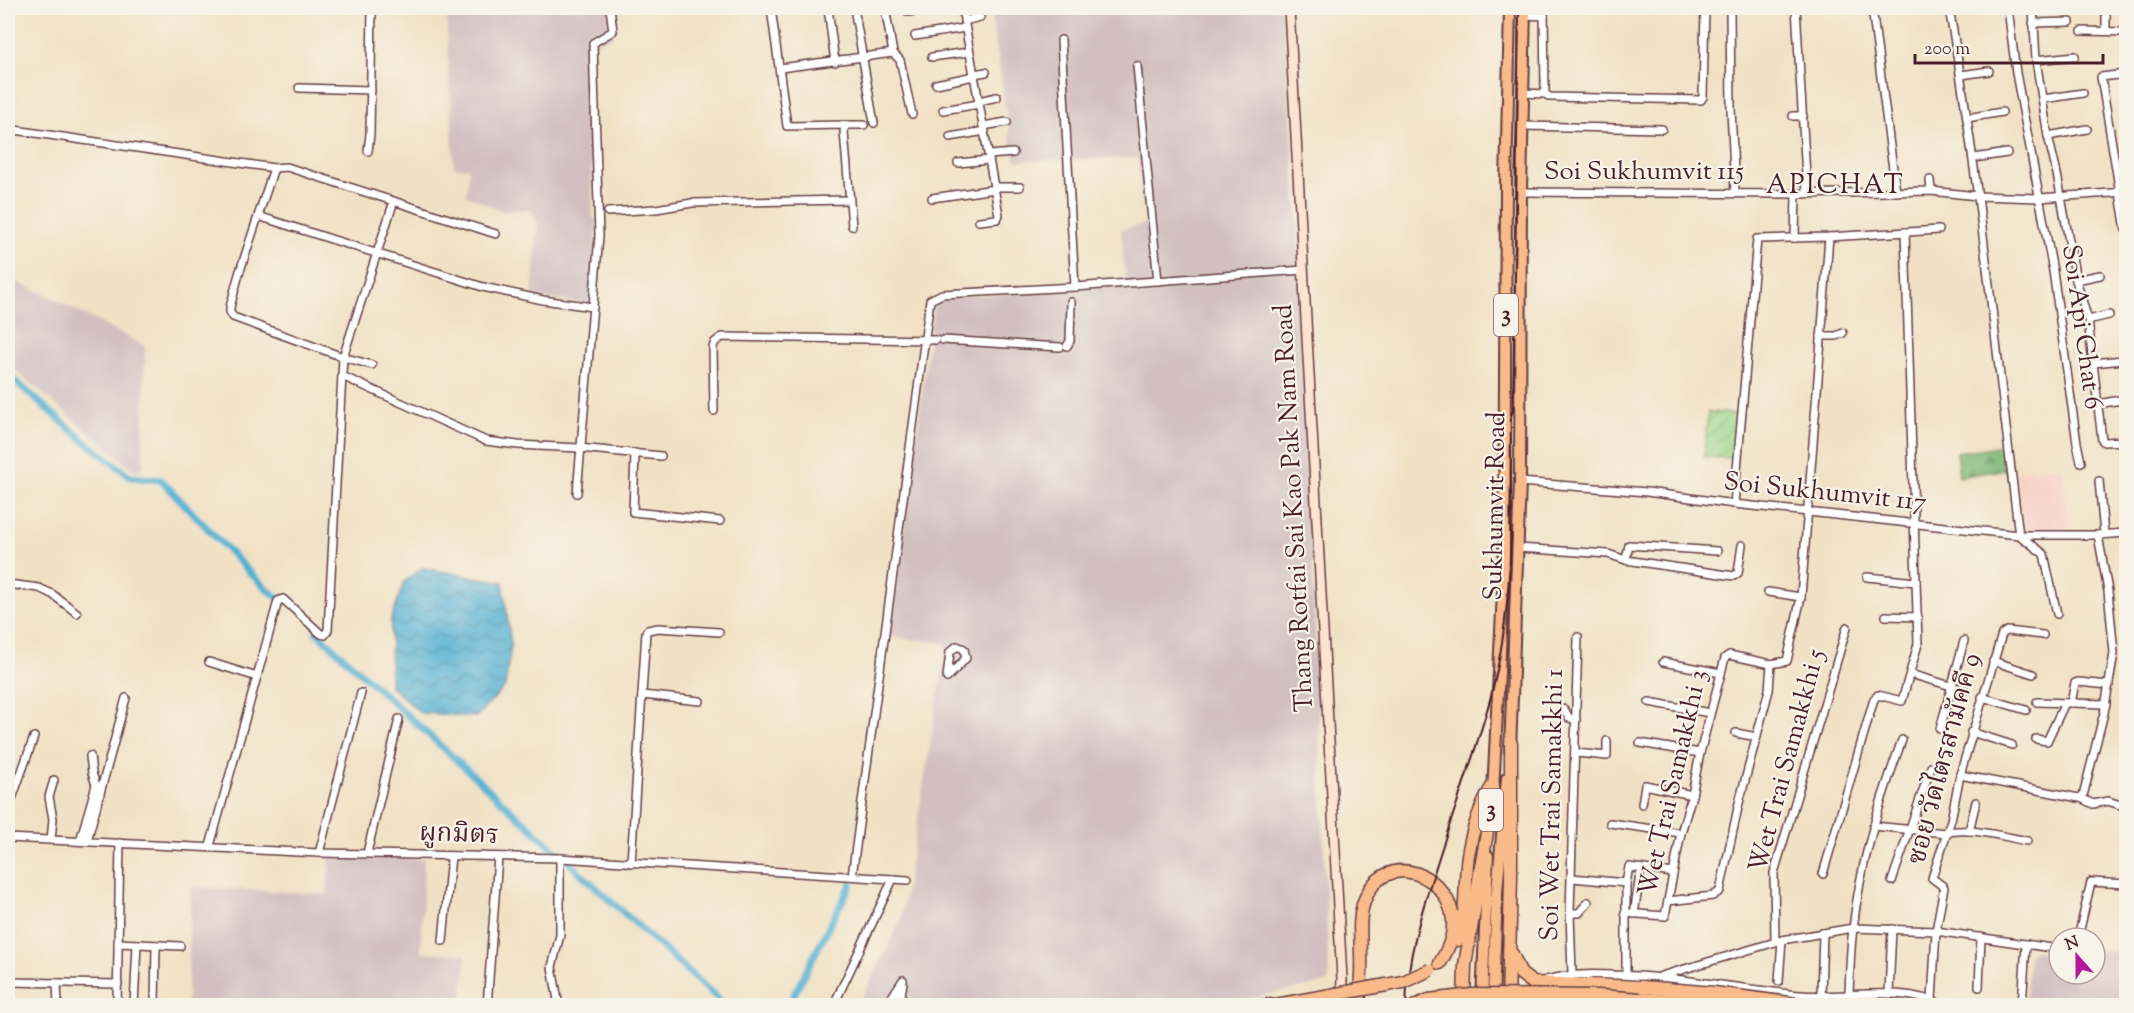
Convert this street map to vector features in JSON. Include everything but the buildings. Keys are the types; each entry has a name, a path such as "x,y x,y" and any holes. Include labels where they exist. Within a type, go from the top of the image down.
{"highway":[{"path":"1510,12 1525,11"},
{"name":"Sukhumvit Road","path":"1493,1005 1497,892 1511,743 1518,548 1525,11"},
{"name":"Sukhumvit Road","path":"1482,1005 1485,892 1502,622 1506,483 1506,186 1510,12"},
{"path":"1502,622 1515,623"},
{"path":"1508,1005 1511,743"},
{"path":"1270,1005 1403,982 1435,967 1452,952 1459,935 1464,911 1468,856 1473,831 1481,806 1493,785"},
{"path":"1464,1005 1465,965 1492,802"},
{"path":"1501,1005 1504,889 1510,833"},
{"path":"1359,1005 1362,956 1360,914 1371,887 1383,876 1402,871 1418,873 1441,890 1450,908 1453,929 1449,948 1435,967"},
{"path":"1509,938 1518,969 1525,978 1533,983 1643,987 1813,1005"},
{"path":"1415,1005 1441,997 1472,995 1620,997 1741,1005"},
{"path":"1533,1005 1534,999 1538,998 1702,1005"},
{"path":"1446,1005 1518,1003 1623,1005"}],"main road":[{"name":"Thang Rotfai Sai Kao Pak Nam Road","path":"1289,8 1341,1005"}],"street":[{"path":"368,151 372,8"},
{"path":"577,493 579,448 599,236 593,43 595,39 613,31 610,8"},
{"path":"782,8 771,8 787,126 864,125"},
{"path":"828,8 835,62"},
{"path":"854,8 874,123"},
{"path":"885,8 893,53 900,60 912,114"},
{"path":"908,12 937,8"},
{"path":"962,8 999,217 979,221"},
{"path":"1523,93 1545,94 1550,97 1701,100 1703,97 1705,8"},
{"path":"1730,8 1735,193"},
{"path":"1796,8 1807,194"},
{"path":"1872,8 1896,192"},
{"path":"1949,8 1974,158 2019,535 2044,554 2056,614"},
{"name":"Soi Api Chat 6","path":"2008,8 2016,73 2053,271 2076,443 2081,462"},
{"path":"2033,8 2036,60 2048,136 2076,280 2088,320 2102,442 2127,441"},
{"path":"2106,8 2106,32"},
{"path":"1525,11 1544,12 1545,94"},
{"path":"915,36 965,25 980,17"},
{"path":"2033,23 2070,22"},
{"path":"2082,31 2127,32"},
{"path":"1062,40 1075,287"},
{"path":"932,57 969,52"},
{"path":"780,68 893,53"},
{"path":"2036,60 2075,57"},
{"path":"1137,66 1158,280"},
{"path":"1961,75 1989,71"},
{"path":"936,84 986,72"},
{"path":"2127,74 2101,77 2124,192 2127,230"},
{"path":"299,88 371,90"},
{"path":"2043,99 2083,93"},
{"path":"943,110 997,97"},
{"path":"1967,118 2002,112"},
{"path":"1793,116 1803,116"},
{"path":"950,137 1007,122"},
{"path":"845,125 852,226"},
{"path":"1523,126 1662,129"},
{"path":"8,129 274,168 287,167 496,234"},
{"path":"2048,136 2087,129"},
{"path":"958,163 1013,153"},
{"path":"1974,158 2007,153"},
{"path":"274,168 236,285 230,307 231,315 343,357 372,365"},
{"path":"1930,180 1931,191"},
{"path":"932,198 994,188 1020,187"},
{"name":"Soi Sukhumvit 115","path":"1521,192 1807,194 1931,191 1977,196 2039,198 2124,192"},
{"path":"1795,238 1796,194"},
{"path":"608,212 692,203 849,200"},
{"path":"210,846 280,600 284,599 321,634 325,635 328,630 343,357 394,201"},
{"path":"258,216 483,287 543,300 593,307"},
{"path":"1734,504 1757,238 1829,237 1939,230"},
{"path":"1823,874 1874,699 1878,695 1902,700 1918,644 1905,232"},
{"path":"1668,901 1713,896 1719,893 1739,803 1769,690 1771,664 1787,661 1801,597 1829,237"},
{"path":"852,876 902,521 930,300 942,294 1075,287 1303,270"},
{"path":"2076,280 2100,275"},
{"path":"714,411 713,346 722,337 924,339 1063,346 1070,341 1071,302"},
{"path":"2088,320 2109,315"},
{"path":"1821,336 1836,336 1843,333"},
{"path":"2093,363 2123,360"},
{"path":"342,376 486,441 661,456"},
{"path":"2098,404 2127,399"},
{"path":"635,453 633,512 720,521"},
{"path":"2081,798 2106,704 2114,653 2101,535 2099,481"},
{"name":"Soi Sukhumvit 117","path":"1520,482 1647,492 1734,504 2019,535 2101,535 2127,532"},
{"path":"1626,560 1629,545 1717,551"},
{"path":"1518,548 1608,554 1626,560 1734,576 1738,573 1742,545"},
{"path":"1868,577 1916,582"},
{"path":"8,584 39,588 52,594 77,613"},
{"path":"1768,592 1801,597"},
{"path":"1886,616 1917,617"},
{"name":"Wet Trai Samakkhi 5","path":"1779,981 1779,941 1774,873 1847,627"},
{"path":"631,862 645,641 648,630 658,628 719,632"},
{"name":"ซอย วัดไตรสามัคคี 9","path":"1936,931 1944,887 1932,879 1951,820 1971,732 2001,634 2011,631 2043,635"},
{"name":"Soi Wet Trai Samakkhi 1","path":"1572,974 1570,913 1578,637"},
{"path":"1940,729 1964,641"},
{"name":"Wet Trai Samakkhi 3","path":"1626,913 1664,917 1700,753 1726,656 1771,664"},
{"path":"1993,661 2033,674"},
{"path":"209,662 257,677"},
{"path":"1663,662 1721,673"},
{"path":"1910,674 1965,690"},
{"path":"2047,741 2068,703 2075,683 2109,685"},
{"path":"319,853 361,693"},
{"path":"642,695 700,701"},
{"path":"1982,697 2026,710"},
{"path":"83,841 126,698"},
{"path":"1649,702 1710,712"},
{"path":"2037,702 2106,704"},
{"path":"1564,709 1569,718 1576,720"},
{"path":"367,853 399,719"},
{"path":"1971,732 2012,745"},
{"path":"1736,733 1757,737"},
{"path":"8,810 34,737"},
{"path":"2036,739 2056,743"},
{"path":"1849,994 1852,928 1864,860 1879,804 1902,740"},
{"path":"1576,753 1607,756 1607,741"},
{"path":"1640,743 1700,753"},
{"path":"83,841 96,785 90,756"},
{"path":"1892,881 1931,767"},
{"path":"1960,775 2081,798 2093,804 2108,801 2127,807"},
{"path":"51,840 53,819 49,797 54,780"},
{"path":"1642,804 1646,785 1692,795"},
{"path":"1969,831 1976,802"},
{"path":"1610,823 1681,833"},
{"path":"1873,826 1946,833 1956,830 1969,831 2027,841"},
{"name":"ผูกมิตร","path":"8,838 319,853 561,858 908,880"},
{"path":"117,1005 120,843"},
{"path":"443,941 451,856"},
{"path":"487,1005 498,857"},
{"path":"559,1005 552,963 560,934 561,858"},
{"path":"1626,975 1626,883 1629,867 1673,873"},
{"path":"1634,914 1640,875"},
{"path":"1572,878 1626,883"},
{"path":"837,998 893,879"},
{"path":"2081,926 2091,882 2127,884"},
{"path":"1570,913 1579,913 1588,902"},
{"path":"1659,976 1779,941 1852,928 1936,931 2047,947"},
{"path":"1889,993 1892,929"},
{"path":"1932,1000 1936,931"},
{"path":"1821,995 1823,933"},
{"path":"1979,987 1981,937"},
{"path":"118,943 180,946"},
{"path":"134,1005 137,944"},
{"path":"2022,1005 2026,944"},
{"path":"155,1005 156,945"},
{"path":"1533,983 1572,974 1659,976 1803,995 1889,993 1932,1000 1944,1005"},
{"path":"886,1005 903,980 899,1005"},
{"path":"8,982 118,984"},
{"path":"57,983 58,1005"},
{"path":"1729,1005 1732,986"},
{"path":"1250,1005 1341,991"},
{"path":"1803,995 1813,1005"}],"shaded area":[{"path":"448,8 608,8 613,37 589,45 593,217 597,221 590,304 532,297 538,224 531,209 502,211 466,195 469,168 454,167 447,31"},
{"path":"990,8 1284,8 1301,276 1329,982 1214,1006 858,1006 901,920 947,643 889,637 935,298 1126,286 1121,230 1146,223 1137,158 1016,161 1010,137"},
{"path":"8,278 145,346 143,467 135,471 8,364"},
{"path":"2062,466 2070,535 2023,531 2017,471"},
{"path":"330,857 424,859 421,952 466,955 462,1005 187,1006 191,887 327,894"},
{"path":"2126,939 2126,1005 2025,1006 2029,954 2033,951 2047,953 2047,986 2107,986 2107,951 2117,953 2124,950"}],"green space":[{"path":"1708,412 1738,414 1733,458 1704,457"},
{"path":"2004,446 2007,469 1959,477 1957,452"}],"water":[{"path":"422,568 503,582 511,645 505,687 476,717 421,713 390,686 391,620 404,582"}],"waterway":[{"path":"8,375 82,439 131,477 161,480 254,577 283,603"},
{"path":"316,632 726,1006"},
{"path":"788,1006 851,884"},
{"path":"2120,941 2126,922"}],"railway":[{"path":"1406,1006 1409,972 1419,922 1491,696 1499,662 1508,592 1519,8"}],"district":[{"name":"APICHAT","path":"1835,186"}]}
